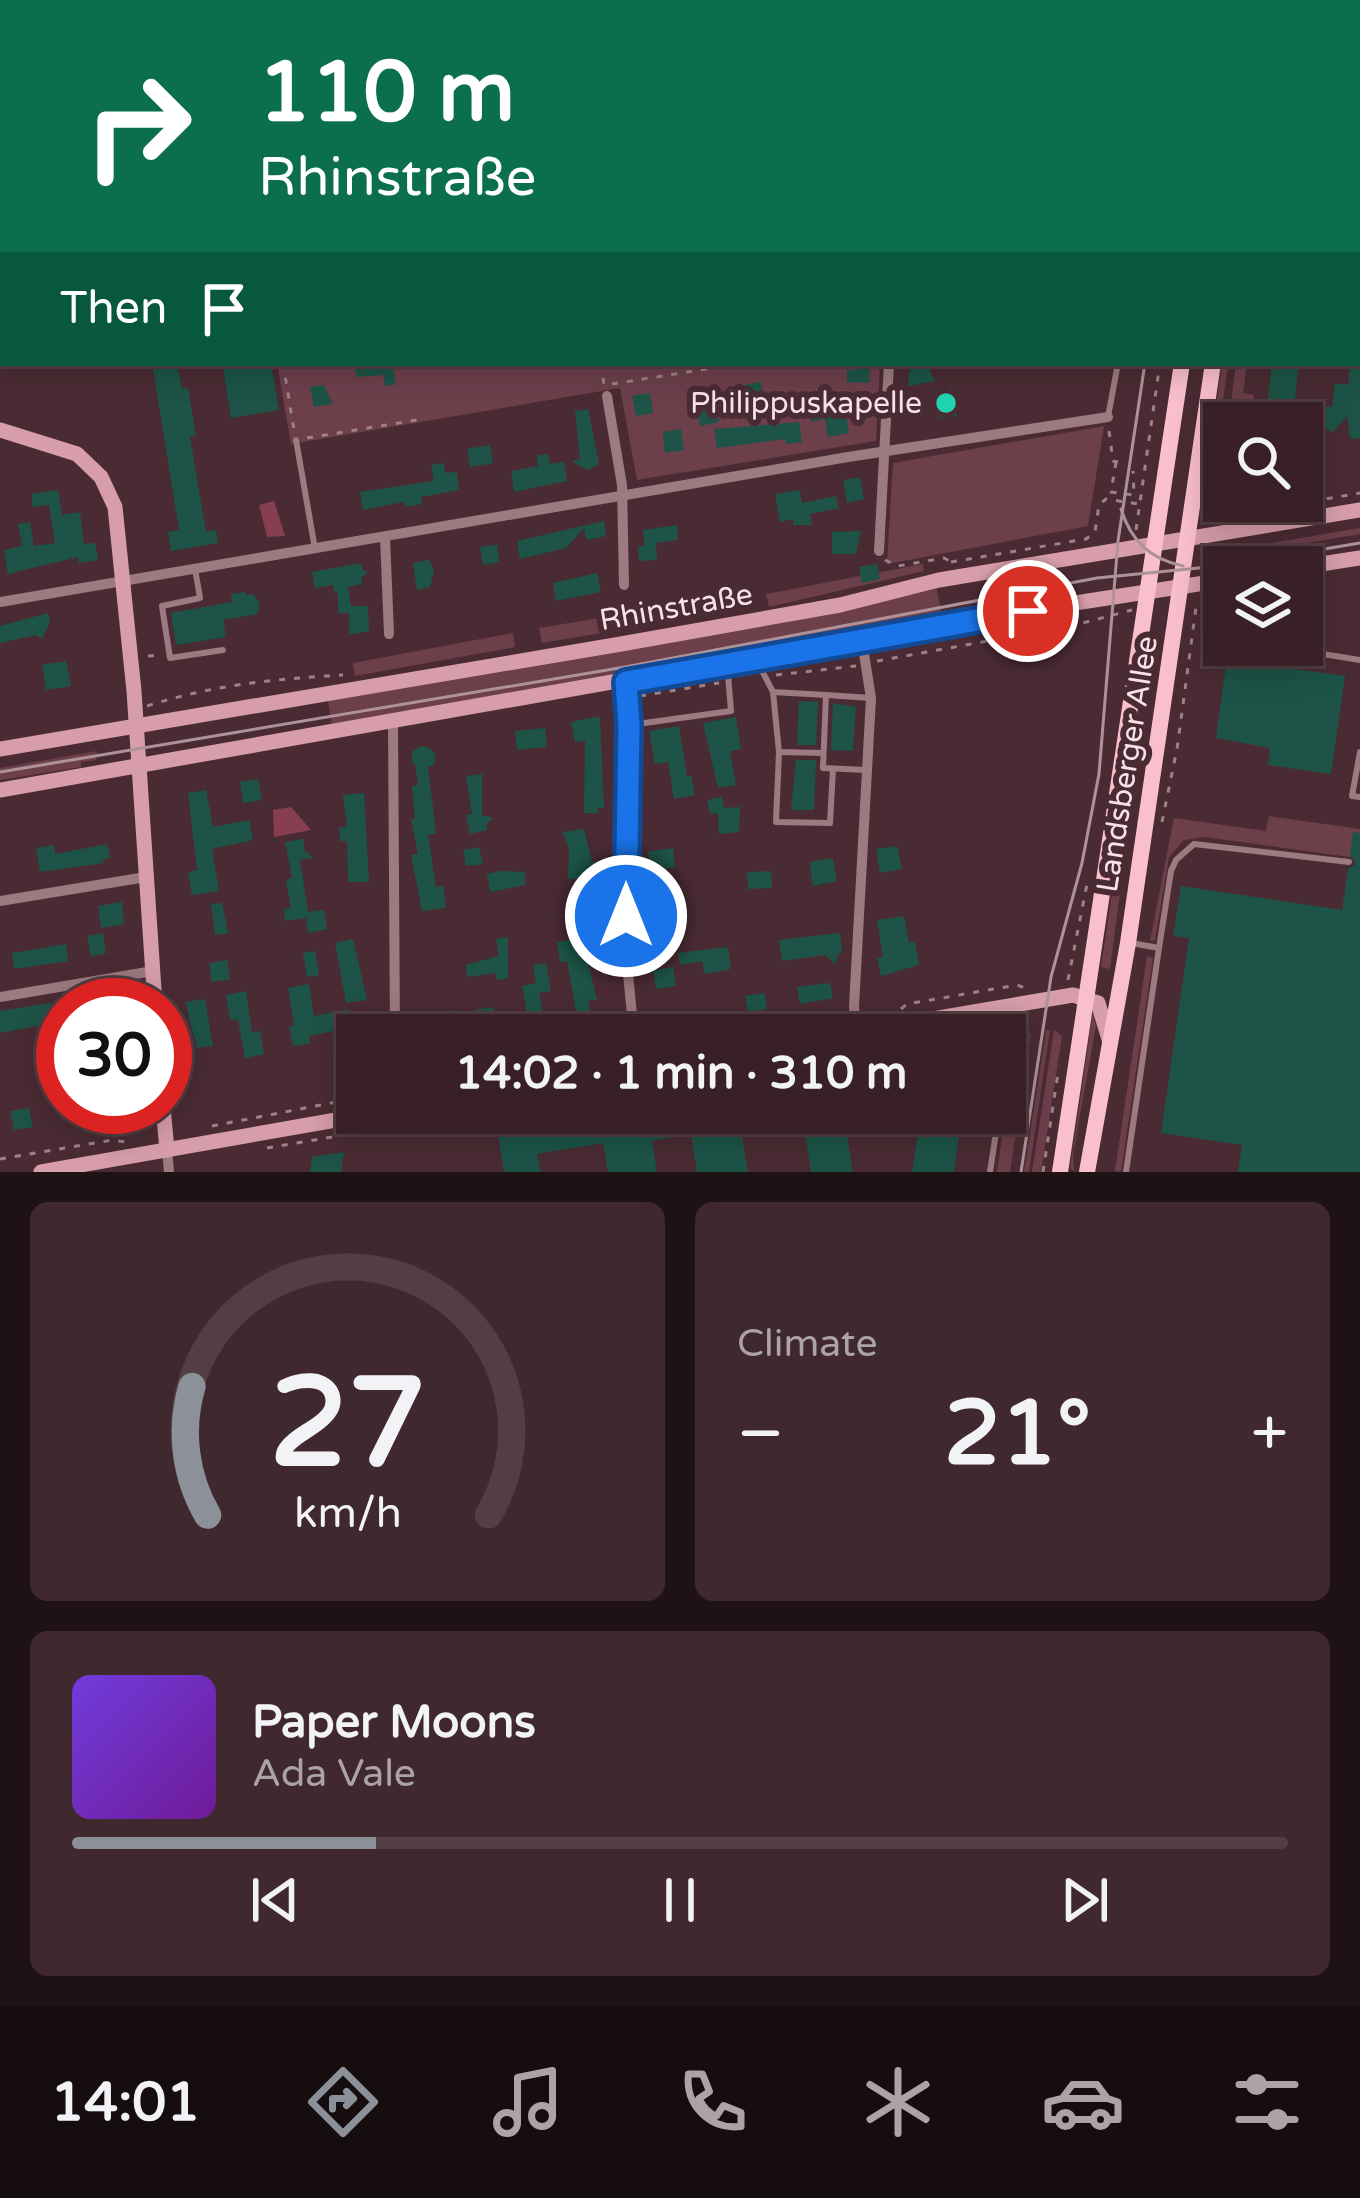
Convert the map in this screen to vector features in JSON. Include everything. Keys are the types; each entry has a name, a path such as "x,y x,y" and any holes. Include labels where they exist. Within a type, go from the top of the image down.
{"main road":[{"name":"Landsberger Allee","path":"1060,1172 1182,366"},
{"name":"Landsberger Allee","path":"1087,1172 1190,586 1190,538 1213,366"},
{"path":"0,430 77,454 101,477 115,507 136,718 153,978"},
{"name":"Rhinstraße","path":"0,749 136,718 621,644 840,605 940,580 1360,510"},
{"path":"1323,563 1360,557"},
{"path":"0,790 946,623 1203,584"},
{"path":"951,1014 1058,996 1085,998 1102,1009 1109,1041"},
{"path":"41,1172 336,1120"},
{"path":"166,1134 167,1150"}],"street":[{"path":"879,550 889,366"},
{"path":"606,391 622,497 624,585"},
{"path":"0,602 1108,417"},
{"path":"385,537 389,634"},
{"path":"851,1014 871,698 862,641"},
{"path":"626,682 626,954 632,1014"},
{"path":"393,721 395,1014"},
{"path":"0,901 146,877"},
{"path":"0,997 153,971"},
{"path":"167,1150 169,1172"}],"lane":[{"path":"1108,417 1117,366"},
{"path":"296,440 315,549"},
{"path":"195,569 200,598 163,606 170,658 223,650"},
{"path":"1323,654 1360,660"},
{"path":"755,657 773,692 779,752 776,822 830,824 833,769"},
{"path":"629,725 731,711 728,662"},
{"path":"773,692 871,698"},
{"path":"826,694 823,768 867,770"},
{"path":"779,752 823,753"},
{"path":"1360,752 1352,796 1360,796"},
{"path":"1126,1172 1176,860 1194,844 1349,862"},
{"path":"1128,943 1159,948"},
{"path":"1005,1006 1007,1014"},
{"path":"990,1172 996,1134"}],"path":[{"path":"284,366 296,440 417,420"},
{"path":"602,366 606,391 729,366"},
{"path":"1139,496 1160,366"},
{"path":"1256,402 1257,392"},
{"path":"1108,417 1110,447 1117,462 1111,492 1134,495 1133,471"},
{"path":"1323,500 1360,494"},
{"path":"941,566 1087,539 1095,532 1099,505 1106,499 1139,504"},
{"path":"879,550 893,566 944,558 952,562"},
{"path":"925,562 928,571"},
{"path":"1190,586 1194,620"},
{"path":"765,676 804,675 1094,619"},
{"path":"148,656 161,655"},
{"path":"136,718 207,688 281,677 350,675"},
{"path":"642,696 729,682"},
{"path":"1070,968 1079,907"},
{"path":"894,1014 907,1004 1017,986 1031,989"},
{"path":"1043,1172 1059,1069"},
{"path":"251,1151 351,1134"}],"shaded area":[{"path":"278,366 880,366 876,441 637,480 620,388 291,444"},
{"path":"1222,366 1228,366 1223,402 1217,402"},
{"path":"1236,366 1247,366 1243,393 1254,395 1253,402 1231,402"},
{"path":"1104,426 1088,526 887,564 893,463"},
{"path":"274,501 285,536 267,537 259,505"},
{"path":"1360,528 1360,534 1289,546 1255,546"},
{"path":"923,564 924,571 769,607 766,594"},
{"path":"937,589 942,618 332,726 328,701 782,623"},
{"path":"739,595 742,609 542,643 539,628"},
{"path":"513,633 515,647 355,676 353,663"},
{"path":"97,751 96,760 81,762 81,767 0,780 0,768"},
{"path":"291,807 311,830 274,837 273,810"},
{"path":"1125,807 1131,809 1110,969 1101,967"},
{"path":"1269,816 1360,829 1360,853 1351,852 1350,857 1205,837 1184,840 1169,857 1155,940 1150,941 1174,818 1266,831"},
{"path":"1147,956 1153,958 1121,1172 1115,1171"},
{"path":"1093,1012 1096,1026 1074,1170 1070,1169"},
{"path":"1046,1030 1050,1030 1029,1172 1024,1172"},
{"path":"1054,1030 1062,1036 1041,1172 1032,1172"},
{"path":"1003,1134 1016,1134 1010,1172 997,1172"}],"building":[{"path":"152,366 178,366 182,389 188,388 196,436 190,437 206,532 216,530 218,543 171,551 168,532 179,530"},
{"path":"222,366 272,366 279,410 231,418"},
{"path":"355,366 393,366 396,384 385,386 383,375 356,377"},
{"path":"853,366 870,367 869,383 847,382 847,370 853,371"},
{"path":"910,366 931,366 936,381 908,386"},
{"path":"1272,366 1299,366 1295,402 1268,402"},
{"path":"1350,366 1360,366 1360,438 1350,439 1347,416 1333,432 1323,429 1323,406 1332,407 1335,383 1348,385"},
{"path":"761,382 764,402 747,405 744,385"},
{"path":"324,385 333,404 314,407 310,387"},
{"name":"Philippuskapelle","path":"952,388 957,416 940,418 935,391"},
{"path":"650,393 653,413 636,416 632,396"},
{"path":"714,396 719,422 700,426 696,404"},
{"path":"823,400 826,417 846,414 849,433 828,437 825,419 811,422 808,402"},
{"path":"588,409 599,464 587,470 572,461 580,459 575,411"},
{"path":"799,422 802,442 786,444 785,439 717,448 714,429"},
{"path":"681,429 684,450 665,453 663,432"},
{"path":"490,445 493,463 470,467 467,449"},
{"path":"548,454 550,464 564,462 567,481 514,492 511,471 538,466 537,455"},
{"path":"444,463 445,473 457,472 459,490 421,497 422,504 405,507 404,502 363,510 360,492 434,481 431,465"},
{"path":"860,477 864,499 847,503 843,480"},
{"path":"58,490 62,515 80,512 84,544 95,543 98,560 79,563 78,557 8,574 4,550 22,546 18,524 30,522 34,546 55,543 49,505 33,507 31,494"},
{"path":"800,490 802,503 836,496 839,508 810,514 812,525 793,525 793,519 780,522 775,494"},
{"path":"604,521 606,536 586,540 584,528 566,548 520,559 517,541"},
{"path":"677,525 678,540 656,543 657,560 639,561 638,546 645,546 643,530"},
{"path":"861,531 856,554 832,554 832,532"},
{"path":"497,545 499,562 483,565 480,547"},
{"path":"429,560 434,571 430,587 417,590 413,563"},
{"path":"361,563 368,572 362,584 348,587 351,606 368,606 369,631 349,635 349,613 338,613 338,593 333,585 315,588 312,572"},
{"path":"877,564 880,579 862,583 859,567"},
{"path":"597,573 601,592 556,601 553,583"},
{"path":"245,592 260,603 257,614 223,620 226,637 176,645 171,613 232,602 231,594"},
{"path":"48,613 50,622 42,639 36,635 0,643 0,626"},
{"path":"66,661 71,686 46,690 42,665"},
{"path":"1226,666 1273,666 1345,676 1331,774 1268,765 1270,748 1216,738"},
{"path":"799,701 818,702 816,745 797,745"},
{"path":"833,703 856,707 853,751 831,750"},
{"path":"600,716 604,808 584,813 585,740 575,742 571,722"},
{"path":"736,717 741,749 730,751 736,785 718,788 703,723"},
{"path":"679,726 695,795 674,799 668,762 655,764 649,731"},
{"path":"545,728 547,747 517,750 515,731"},
{"path":"421,746 436,756 428,767 436,834 428,835 436,887 443,886 446,908 422,911 411,855 418,854 411,819 415,819 412,786 418,785 411,761 413,751"},
{"path":"796,760 816,760 814,810 791,810"},
{"path":"482,774 482,815 493,818 487,830 470,834 466,776"},
{"path":"258,779 262,800 243,803 240,782"},
{"path":"206,790 213,827 249,820 253,840 212,849 219,891 192,895 188,872 197,870 188,793"},
{"path":"364,793 369,882 348,882 347,841 340,841 339,827 347,827 343,795"},
{"path":"722,797 724,808 740,807 739,832 719,834 718,813 710,814 707,800"},
{"path":"584,829 592,862 603,862 603,880 568,879 569,850 563,832"},
{"path":"1353,832 1360,833 1360,1172 1238,1172 1242,1145 1161,1133 1189,938 1173,936 1181,886 1342,910 1348,869 1356,864 1350,855"},
{"path":"303,839 305,851 314,858 300,860 308,912 324,910 327,929 308,933 306,918 285,921 284,909 291,908 286,880 292,878 285,842"},
{"path":"107,844 110,858 103,859 104,863 40,872 36,848 54,845 55,854"},
{"path":"897,846 902,869 880,873 876,849"},
{"path":"479,847 483,864 466,866 463,850"},
{"path":"673,848 675,867 651,871 648,852"},
{"path":"833,858 837,881 813,886 809,862"},
{"path":"771,871 772,888 748,889 747,872"},
{"path":"525,872 525,885 490,892 487,874"},
{"path":"670,890 681,940 658,944 655,925 662,924 659,892"},
{"path":"600,901 603,916 583,919 580,904"},
{"path":"122,902 124,924 101,928 98,906"},
{"path":"222,903 228,933 215,935 211,904"},
{"path":"904,916 919,965 881,976 877,920"},
{"path":"103,933 106,953 91,956 87,936"},
{"path":"840,933 842,953 835,964 825,955 782,961 779,940"},
{"path":"508,937 508,978 496,980 495,973 467,977 466,965 499,956 496,939"},
{"path":"582,937 597,1000 588,1001 590,1014 576,1014 567,961 560,962 557,942"},
{"path":"353,939 367,1000 346,1003 335,943"},
{"path":"66,944 68,961 14,969 12,953"},
{"path":"728,947 728,970 704,974 702,961 680,965 678,953"},
{"path":"315,951 319,975 307,977 303,953"},
{"path":"227,960 230,979 212,982 209,963"},
{"path":"546,963 551,991 539,993 543,1014 527,1014 522,986 536,983 533,965"},
{"path":"673,967 676,986 656,989 653,970"},
{"path":"830,983 833,998 800,1004 797,987"},
{"path":"309,984 314,1016 349,1009 350,1014 336,1014 336,1049 333,1031 309,1036 311,1043 293,1046 288,988"},
{"path":"246,991 252,1032 260,1031 264,1054 245,1058 238,1019 230,1020 226,995"},
{"path":"764,993 767,1009 748,1012 745,996"},
{"path":"205,999 213,1046 197,1048 192,1001"},
{"path":"36,1005 36,1026 0,1033 0,1011"},
{"path":"493,1007 494,1014 476,1014 475,1010"},
{"path":"29,1108 33,1127 14,1130 10,1111"},
{"path":"498,1134 691,1134 652,1141 657,1172 608,1172 603,1143 537,1154 541,1172 504,1172"},
{"path":"691,1134 742,1134 748,1172 697,1172"},
{"path":"805,1134 847,1134 853,1172 811,1172"},
{"path":"918,1134 959,1134 954,1172 912,1172"},
{"path":"344,1152 341,1172 310,1172 312,1157"}],"tram line":[{"path":"1021,1172 1051,977 1082,863 1099,774 1118,541 1145,366"},
{"path":"1121,509 1143,547 1183,566"},
{"path":"0,772 625,667 1097,578 1229,565 1360,543"}],"place":[{"name":"Philippuskapelle","path":"946,403"}],"route":[{"path":"626,916 626,682 1028,611"}]}
